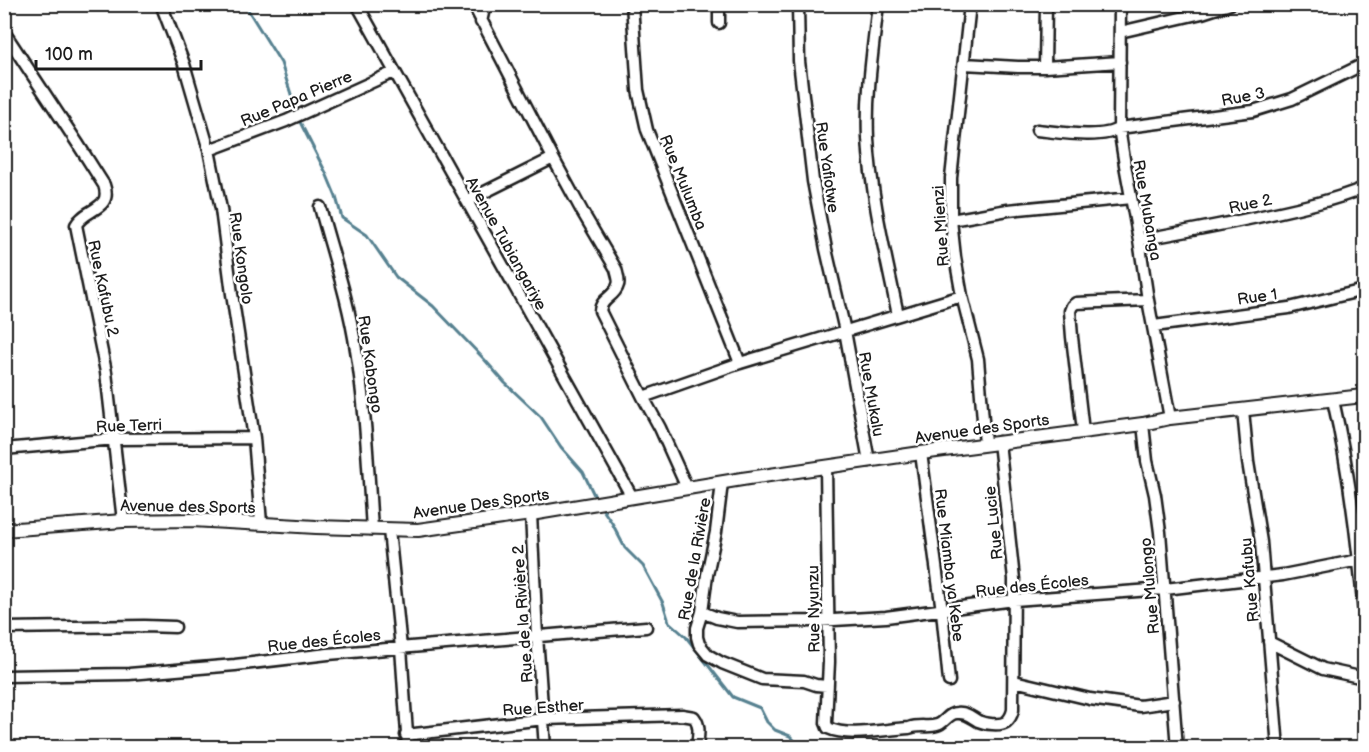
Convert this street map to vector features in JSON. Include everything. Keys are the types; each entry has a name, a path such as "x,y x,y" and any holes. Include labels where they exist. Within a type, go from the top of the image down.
{"street":[{"name":"Rue Kongolo","path":"161,4 184,64 209,150 221,209 254,438 261,523"},
{"name":"Avenue Tubiangariye","path":"357,4 632,497"},
{"path":"473,4 583,213 616,269 619,279 618,286 603,301 600,310 660,428 687,488"},
{"path":"481,22 485,4"},
{"name":"Rue Mulumba","path":"632,4 639,90 647,130 740,363"},
{"path":"719,4 719,23"},
{"name":"Rue Yafiotwe","path":"798,4 799,60 813,181 845,332"},
{"path":"878,4 868,96 868,137 872,183 898,315"},
{"name":"Rue Mienzi","path":"970,4 951,178 951,220 962,296 978,359 985,444"},
{"path":"1045,67 1046,4"},
{"name":"Rue Mubanga","path":"1120,4 1119,128 1170,418"},
{"path":"1120,32 1202,13 1230,4"},
{"name":"Rue Kafubu 2","path":"4,32 78,144 106,192 103,204 84,216 76,225 106,372 123,520"},
{"path":"964,64 1045,67 1120,62"},
{"name":"Rue 3","path":"1037,130 1104,134 1113,133 1119,128 1254,111 1292,99 1365,64"},
{"name":"Rue Papa Pierre","path":"209,150 286,121 394,72"},
{"path":"467,201 554,158"},
{"name":"Rue 2","path":"1139,240 1202,229 1310,205 1365,188"},
{"path":"951,220 1008,210 1131,198"},
{"name":"Rue Kabongo","path":"320,207 347,300 357,351 372,529"},
{"name":"Rue 1","path":"1154,326 1289,308 1365,290"},
{"path":"643,397 740,363 962,296"},
{"path":"1083,431 1072,337 1071,306 1076,303 1148,300"},
{"name":"Rue Mukalu","path":"845,332 869,461"},
{"name":"Avenue des Sports","path":"599,502 921,453 1143,424 1170,418 1333,400 1364,394"},
{"path":"1333,400 1344,446 1362,559 1365,614"},
{"name":"Rue Kafubu","path":"1243,410 1264,577 1278,747"},
{"name":"Rue Mulongo","path":"1143,424 1147,461 1155,495 1165,589 1177,747"},
{"name":"Rue Terri","path":"4,449 115,439 254,438"},
{"name":"Rue Lucie","path":"849,732 938,725 953,713 967,714 986,724 1004,723 1008,720 1013,710 1014,579 999,442"},
{"name":"Rue Miamba ya Kebe","path":"921,453 949,681"},
{"name":"Rue Nyunzu","path":"825,467 829,620 826,723 832,730 849,732"},
{"name":"Rue de la Rivière","path":"722,483 716,532 697,628 699,644 708,655 722,663 762,679 804,681 827,686"},
{"name":"Avenue Des Sports","path":"372,529 418,530 599,502"},
{"name":"Rue de la Rivière 2","path":"531,514 545,747"},
{"name":"Avenue des Sports","path":"4,530 123,520 192,520 372,529"},
{"path":"389,530 408,747"},
{"name":"Rue des Écoles","path":"702,612 737,622 886,617 1014,600 1165,589 1283,575 1362,559"},
{"path":"4,628 175,627"},
{"name":"Rue des Écoles","path":"4,676 129,674 328,654 645,627"},
{"path":"1269,642 1323,669 1365,678"},
{"path":"1014,681 1090,699 1140,706 1174,701"},
{"name":"Rue Esther","path":"406,735 544,719 682,715 693,717 698,722 697,747"}],"waterway":[{"path":"246,4 281,63 297,113"},
{"path":"299,120 326,173 342,218 367,235 396,277 433,306 505,383 541,417 561,447 583,472 596,499"},
{"path":"601,507 625,548 643,566 663,603 669,622 686,637 733,697 760,708 767,722 775,730 790,736 802,748"}]}
